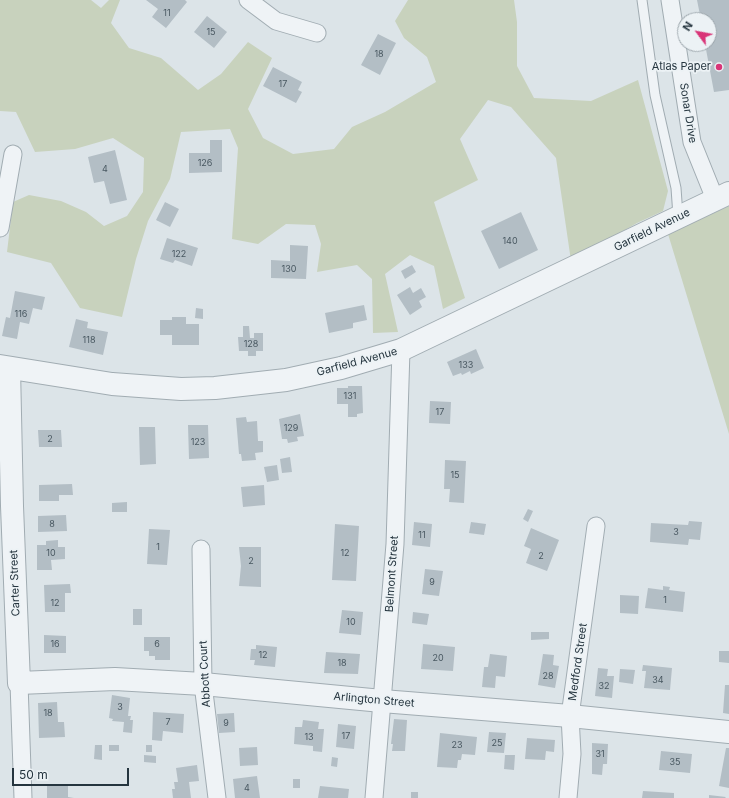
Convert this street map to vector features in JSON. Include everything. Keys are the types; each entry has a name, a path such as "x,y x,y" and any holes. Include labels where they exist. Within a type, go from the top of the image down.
{"street":[{"path":"248,0 275,20 317,33"},
{"name":"Sonar Drive","path":"670,0 692,142 722,196"},
{"path":"0,228 13,154"},
{"name":"Garfield Avenue","path":"5,367 128,386 181,389 215,388 286,380 342,368 401,350 722,196"},
{"name":"Belmont Street","path":"374,798 395,544 401,350"},
{"name":"Carter Street","path":"5,367 23,798"},
{"name":"Medford Street","path":"568,798 572,747 570,716 596,526"},
{"name":"Abbott Court","path":"201,549 203,684 217,798"},
{"name":"Arlington Street","path":"19,683 115,679 203,684 382,702 570,716 729,732"}],"lane":[{"path":"642,0 655,95 676,188 678,218"}],"green space":[{"path":"0,0 91,0 101,8 109,0 120,0 111,23 129,48 161,58 198,90 221,74 248,42 272,58 248,109 263,138 293,154 334,149 352,127 385,112 436,82 427,57 404,38 395,21 408,0 514,0 517,22 517,66 534,98 591,101 638,80 668,191 663,211 637,223 571,261 556,158 511,107 488,100 460,139 478,180 434,202 465,298 443,309 434,266 410,255 385,274 398,332 373,333 372,279 357,265 317,272 321,244 315,225 286,224 258,244 232,239 238,148 230,129 181,132 170,179 148,221 136,259 122,317 80,308 51,263 7,252 13,202 29,195 61,201 86,212 104,226 127,216 143,192 144,158 113,138 75,149 35,152 16,112 0,111"},
{"path":"729,206 729,434 668,234"}],"building":[{"path":"146,0 185,0 187,2 166,28 152,17 158,9"},
{"name":"Atlas Paper","path":"697,0 729,0 729,90 714,92 706,52 717,52 717,12 699,12"},
{"path":"207,16 227,32 214,48 194,32"},
{"path":"378,34 396,43 380,75 361,65"},
{"path":"273,67 302,82 298,90 302,92 296,103 263,86"},
{"path":"210,140 222,140 222,172 189,173 189,153 210,153"},
{"path":"115,150 127,200 110,204 104,181 94,183 88,157"},
{"path":"165,202 179,209 170,227 156,220"},
{"path":"521,212 538,250 499,269 481,231"},
{"path":"167,238 198,248 192,266 175,260 173,263 160,259"},
{"path":"290,245 308,246 306,279 271,278 271,260 290,261"},
{"path":"412,265 416,272 405,279 401,271"},
{"path":"410,287 413,293 421,288 426,297 419,301 422,307 410,315 397,295"},
{"path":"15,291 45,297 42,310 33,308 29,324 20,322 17,339 2,336 6,317 10,318"},
{"path":"364,305 367,320 353,323 353,328 329,333 325,313"},
{"path":"196,308 203,309 203,319 195,318"},
{"path":"172,317 186,317 186,324 199,324 199,345 172,345 172,335 160,335 160,320 172,320"},
{"path":"76,319 88,322 87,328 108,332 103,355 69,347"},
{"path":"243,326 249,326 250,338 254,338 254,333 263,333 263,351 256,351 256,356 248,356 248,351 239,351 238,337 243,337"},
{"path":"476,349 484,368 471,374 470,371 462,375 461,373 453,376 447,362"},
{"path":"348,386 362,386 363,413 357,414 357,417 348,417 348,404 337,404 337,388 348,388"},
{"path":"430,401 451,402 450,424 429,423"},
{"path":"300,414 304,436 297,437 298,441 288,443 287,439 282,439 279,419"},
{"path":"246,417 247,422 257,421 258,441 263,441 263,452 255,453 256,460 242,461 241,454 239,454 236,418"},
{"path":"188,425 208,425 209,458 189,459"},
{"path":"139,427 155,427 156,464 140,465"},
{"path":"38,430 61,430 62,447 39,447"},
{"path":"290,457 292,472 282,473 280,459"},
{"path":"445,460 466,461 464,503 449,502 450,489 444,489"},
{"path":"277,465 279,480 267,482 264,467"},
{"path":"72,484 73,495 59,495 59,501 39,501 39,485"},
{"path":"264,485 265,505 243,507 241,487"},
{"path":"127,502 127,512 112,512 112,503"},
{"path":"528,509 533,511 528,522 523,519"},
{"path":"66,515 67,531 38,532 38,516"},
{"path":"689,521 702,522 700,540 689,539 688,545 650,542 651,523 688,525"},
{"path":"414,522 432,524 430,547 412,545"},
{"path":"471,522 486,524 484,535 469,533"},
{"path":"335,524 359,526 356,581 332,580"},
{"path":"531,528 559,540 547,571 526,563 531,549 524,546"},
{"path":"149,529 170,530 167,565 147,564"},
{"path":"58,540 58,547 65,547 65,559 51,560 52,570 37,570 37,545 46,545 46,541"},
{"path":"239,547 261,547 261,587 239,586 241,566"},
{"path":"425,569 443,571 439,596 422,594"},
{"path":"70,584 71,593 65,593 65,612 45,612 44,585"},
{"path":"663,586 670,587 669,590 685,592 683,612 645,608 648,588 663,590"},
{"path":"620,595 639,596 638,614 620,613"},
{"path":"133,609 142,609 142,625 133,625"},
{"path":"342,610 363,612 361,635 339,633"},
{"path":"413,612 429,614 427,625 412,623"},
{"path":"531,632 549,632 549,639 531,640"},
{"path":"44,635 66,636 66,653 44,653"},
{"path":"144,637 170,637 170,660 155,660 155,656 149,656 149,651 144,651"},
{"path":"423,644 455,647 453,671 421,669"},
{"path":"256,645 277,647 275,667 254,665 255,660 250,660 251,649 256,649"},
{"path":"719,651 729,651 729,663 719,662"},
{"path":"326,652 360,654 358,674 324,673"},
{"path":"490,654 507,656 505,677 496,676 495,688 482,687 484,667 488,667"},
{"path":"543,654 554,655 553,665 559,666 555,688 538,685"},
{"path":"643,665 672,668 670,690 644,688 646,671 642,671"},
{"path":"598,668 608,669 607,676 614,676 612,698 595,696"},
{"path":"620,669 635,670 633,684 619,682"},
{"path":"725,685 729,685 729,714 723,713"},
{"path":"112,695 130,698 128,716 131,716 130,720 133,720 132,733 123,732 124,722 112,721 113,719 109,718"},
{"path":"57,702 58,722 64,722 65,737 39,738 38,703"},
{"path":"153,712 184,714 183,733 163,731 162,741 152,740"},
{"path":"234,713 235,732 219,733 217,714"},
{"path":"394,719 407,720 405,751 392,751 393,744 391,744"},
{"path":"303,720 319,722 318,729 324,729 322,752 313,751 313,746 294,744 295,727 302,727"},
{"path":"338,724 356,726 354,749 336,747"},
{"path":"489,732 506,733 504,753 487,752"},
{"path":"440,733 477,737 475,755 462,754 461,760 458,760 457,768 437,767"},
{"path":"527,738 555,740 554,752 546,751 545,760 525,759"},
{"path":"592,743 608,744 607,764 603,764 602,775 592,774"},
{"path":"95,745 102,745 102,760 94,759"},
{"path":"109,745 119,745 119,751 109,751"},
{"path":"146,745 152,745 152,752 146,752"},
{"path":"257,747 258,765 240,766 239,748"},
{"path":"726,748 729,748 729,788 719,786"},
{"path":"661,751 692,754 690,773 659,770"},
{"path":"144,755 156,756 156,763 144,762"},
{"path":"505,755 515,755 514,770 504,769"},
{"path":"332,757 338,758 337,767 331,766"},
{"path":"197,765 199,781 189,782 191,798 173,798 172,789 175,789 174,782 178,782 176,768"},
{"path":"257,776 260,798 235,798 233,779"},
{"path":"293,779 300,779 300,788 293,788"},
{"path":"47,784 68,784 68,797 74,798 47,798"},
{"path":"320,786 349,789 348,798 318,798"},
{"path":"643,791 674,793 674,798 642,798"},
{"path":"411,792 418,792 418,798 411,798"},
{"path":"709,795 726,797 709,798"}],"place":[{"name":"Atlas Paper","path":"719,67"}]}
